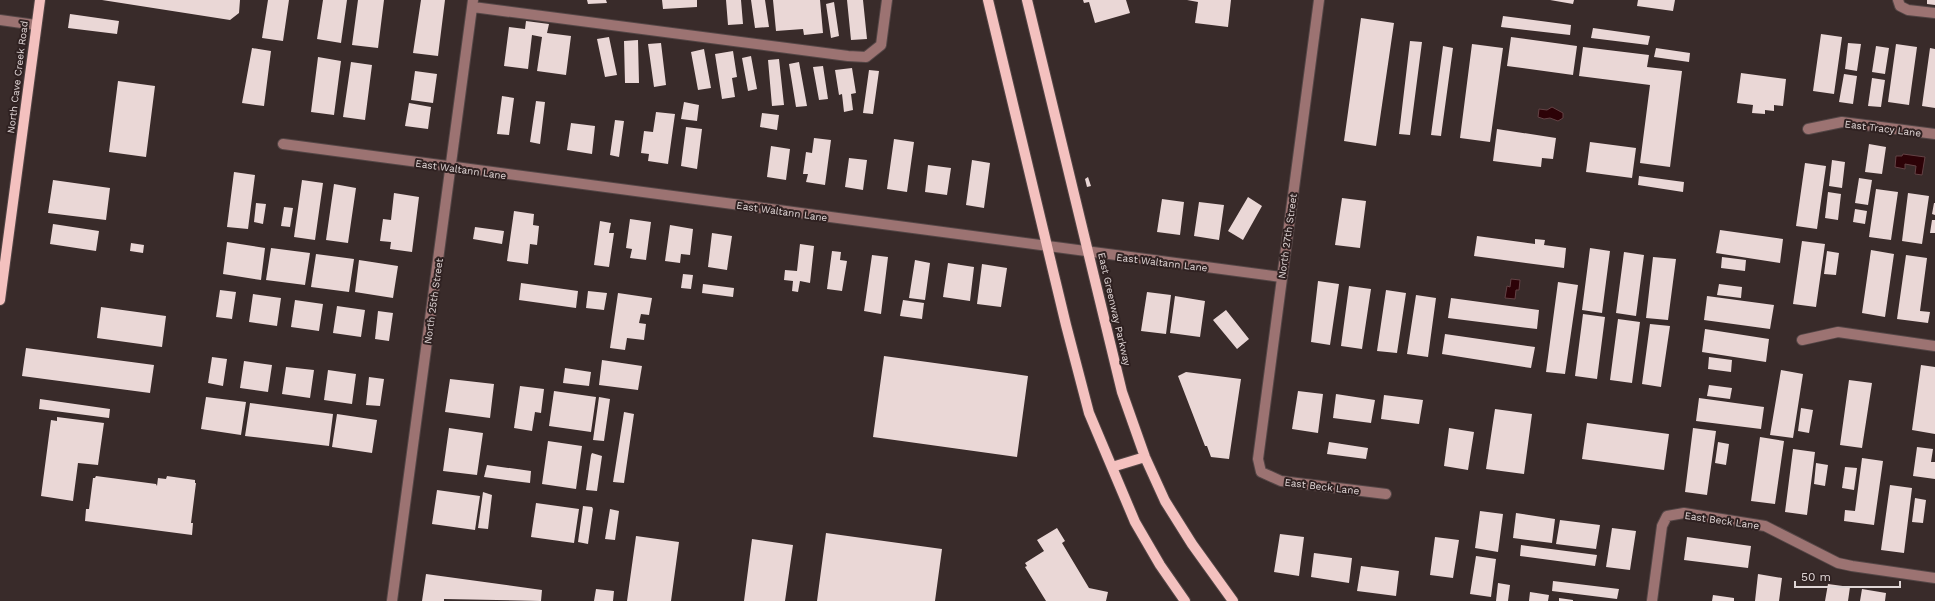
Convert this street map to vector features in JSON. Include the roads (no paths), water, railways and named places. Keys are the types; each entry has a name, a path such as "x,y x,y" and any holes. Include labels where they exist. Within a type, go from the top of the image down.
{"main road":[{"name":"North Cave Creek Road","path":"0,300 40,0"},
{"path":"988,0 1089,413 1135,522 1160,565 1185,601"},
{"name":"East Greenway Parkway","path":"1027,0 1122,392 1145,457 1165,501 1192,544 1233,601"},
{"path":"1112,467 1145,457"}],"street":[{"path":"473,3 848,56 866,56 881,44 887,0"},
{"name":"North 27th Street","path":"1260,472 1258,459 1319,0"},
{"name":"North 25th Street","path":"392,601 473,3"},
{"path":"1899,3 1908,10 1935,13"},
{"path":"0,20 36,25"},
{"name":"East Tracy Lane","path":"1808,129 1842,122 1935,134"},
{"name":"East Waltann Lane","path":"283,144 1281,278"},
{"path":"1802,340 1838,332 1935,346"},
{"name":"East Beck Lane","path":"1260,472 1281,481 1386,494"},
{"name":"East Beck Lane","path":"1652,601 1662,526 1666,516 1684,513 1765,526 1838,563 1935,578"}]}
